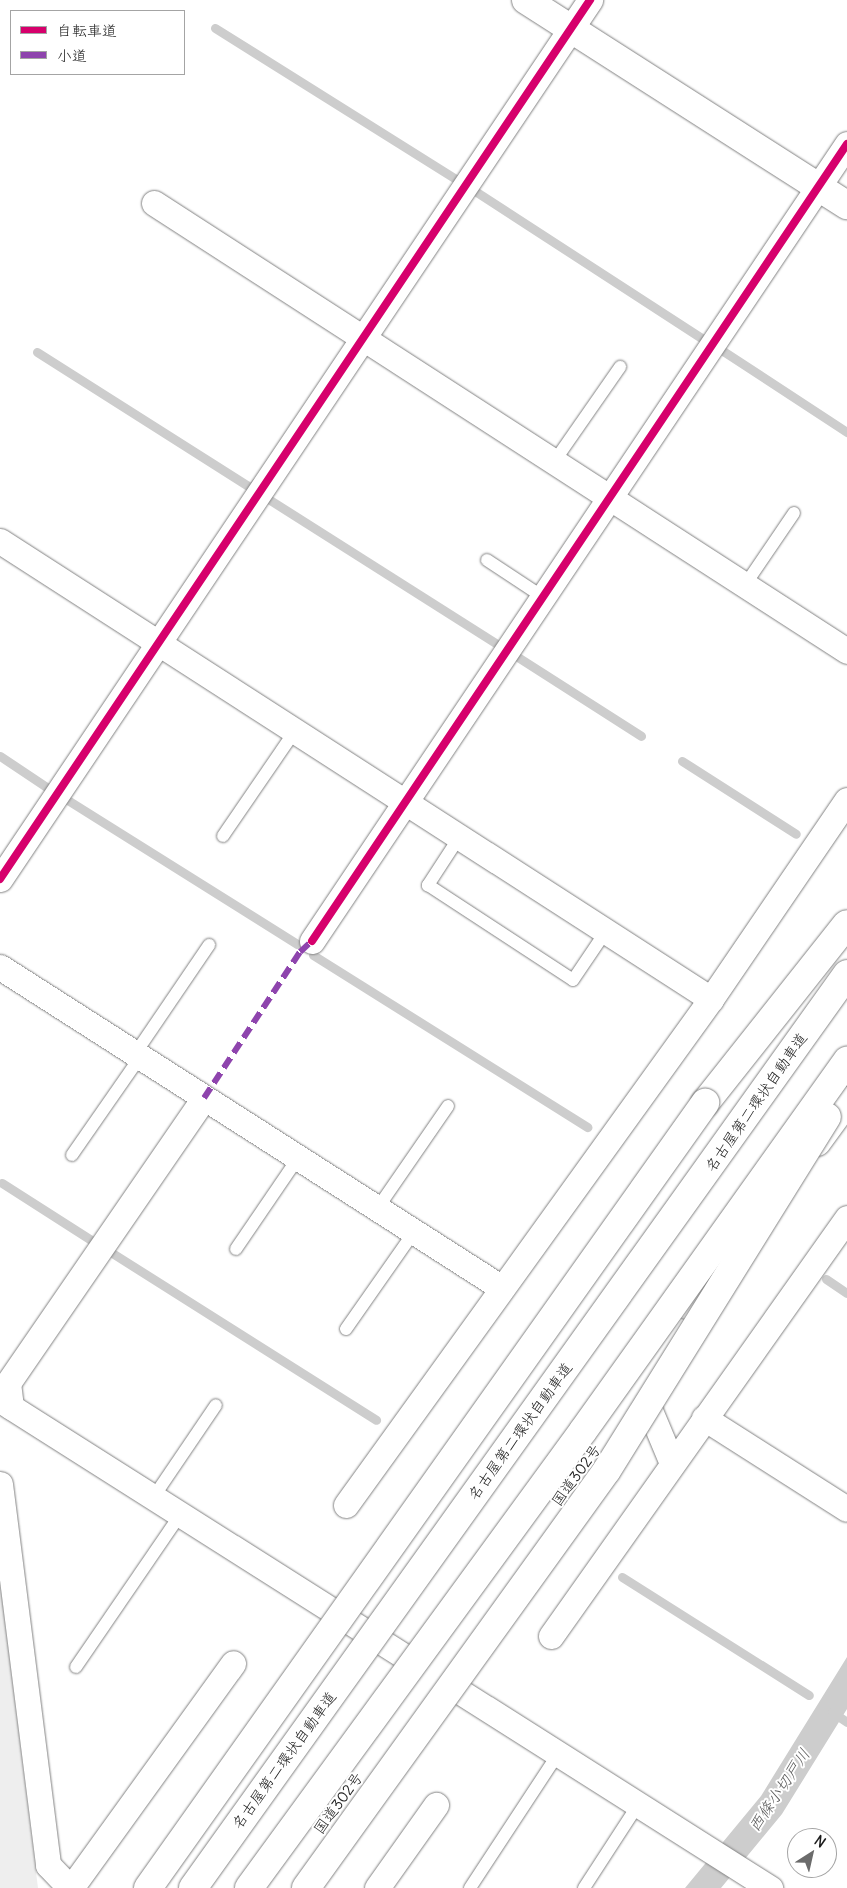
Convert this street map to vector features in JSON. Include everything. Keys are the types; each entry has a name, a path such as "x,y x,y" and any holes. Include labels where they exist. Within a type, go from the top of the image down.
{"main road":[{"path":"526,0 847,205"},
{"path":"148,1888 699,1111 847,924"},
{"name":"名古屋第二環状自動車道","path":"193,1888 847,974"},
{"path":"249,1888 583,1431 847,1061"},
{"path":"306,1888 608,1470 847,1086"},
{"name":"国道302号","path":"276,1888 847,1101"},
{"name":"国道302号","path":"269,1888 304,1850"}],"street":[{"path":"0,879 590,0"},
{"path":"312,941 847,144"},
{"path":"154,203 847,651"},
{"path":"0,541 711,998"},
{"path":"346,1505 711,998 847,800"},
{"path":"0,968 502,1288"},
{"path":"204,1098 8,1383 6,1403 152,1498 770,1888"},
{"path":"551,1636 847,1218"},
{"path":"640,1386 672,1463"},
{"path":"704,1418 847,1509"},
{"path":"0,1484 48,1865 70,1888 233,1663"},
{"path":"377,1888 436,1805"}],"lane":[{"path":"554,462 620,367"},
{"path":"745,585 794,513"},
{"path":"488,560 542,597"},
{"path":"223,836 295,731"},
{"path":"460,836 428,885 573,980 606,931"},
{"path":"72,1155 210,944"},
{"path":"377,1209 448,1106"},
{"path":"236,1250 298,1158"},
{"path":"346,1329 414,1232"},
{"path":"152,1498 216,1405"},
{"path":"76,1667 180,1515"},
{"path":"470,1888 558,1754"},
{"path":"584,1888 638,1805"}],"shaded area":[{"path":"0,1582 38,1888 0,1888"}],"water":[{"name":"西條小切戸川","path":"847,1657 847,1709 782,1814 721,1888 685,1888 761,1796"}],"waterway":[{"path":"215,28 459,181"},
{"path":"475,191 703,339"},
{"path":"720,349 847,432"},
{"path":"37,352 251,488 256,482"},
{"path":"270,500 495,643"},
{"path":"513,654 641,736"},
{"path":"0,756 48,788"},
{"path":"682,761 796,834"},
{"path":"66,799 297,944"},
{"path":"313,955 587,1127"},
{"path":"2,1183 96,1243"},
{"path":"109,1251 376,1420"},
{"path":"826,1279 847,1293"},
{"path":"622,1577 809,1695"},
{"path":"832,1712 847,1722"}],"marked path":[{"path":"204,1098 300,952 312,941"}],"cycle path":[{"path":"0,879 590,0"},
{"path":"312,941 847,144"}]}
